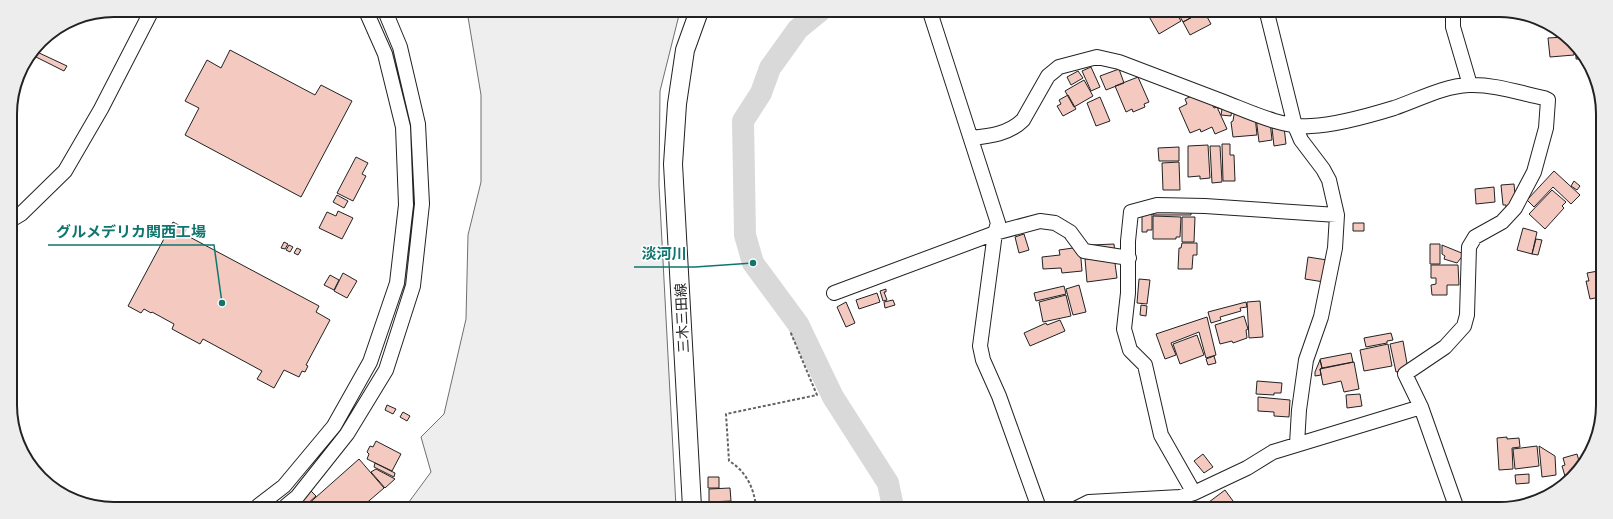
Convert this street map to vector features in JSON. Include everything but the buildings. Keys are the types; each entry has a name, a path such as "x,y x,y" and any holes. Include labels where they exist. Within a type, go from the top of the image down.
{"main road":[{"name":"三木三田線","path":"692,502 673,164 677,104 685,50 697,17"}],"street":[{"path":"17,216 65,171 101,109 148,17"},
{"path":"263,502 284,486 334,426 370,362 397,283 406,205 403,127 385,54 369,17"},
{"path":"291,502 297,497 347,434 386,370 413,286 422,204 418,124 400,47 388,17"},
{"path":"932,17 998,223 995,233 980,346 983,360 999,396 1037,502"},
{"path":"1268,17 1295,126 1301,140 1323,169 1329,180 1337,215 1335,248 1321,317 1306,360 1299,410 1297,444"},
{"path":"1452,17 1453,27 1470,85"},
{"path":"971,138 997,135 1018,125 1023,120 1048,76 1059,67 1097,57 1119,62 1259,115 1295,126 1334,124 1394,108 1454,87 1470,85 1496,88 1548,100 1546,128 1534,172 1515,208 1502,222 1475,237 1469,247 1467,315 1464,326 1446,347 1405,374 1421,407 1455,502"},
{"path":"1194,494 1161,435 1145,365 1130,350 1124,329 1128,293 1128,241 1131,212 1157,205 1205,206 1337,215"},
{"path":"834,292 995,233 1040,221 1055,222 1070,232 1084,251 1129,258"},
{"path":"1089,502 1180,497 1194,494 1247,468 1273,452 1421,407"}],"path":[{"path":"756,502 747,477 738,466 729,461 726,414 817,395 790,331"}],"shaded area":[{"path":"468,17 678,17 660,91 659,185 676,502 409,502 431,472 421,437 444,414 466,319 468,235 481,182 481,95"}],"waterway":[{"path":"813,17 798,29 770,68 761,93 743,121 745,235 753,263 798,324 833,397 888,483 892,502"}],"place":[{"name":"淡河川","path":"753,263"},
{"name":"グルメデリカ関西工場","path":"222,303"}]}
